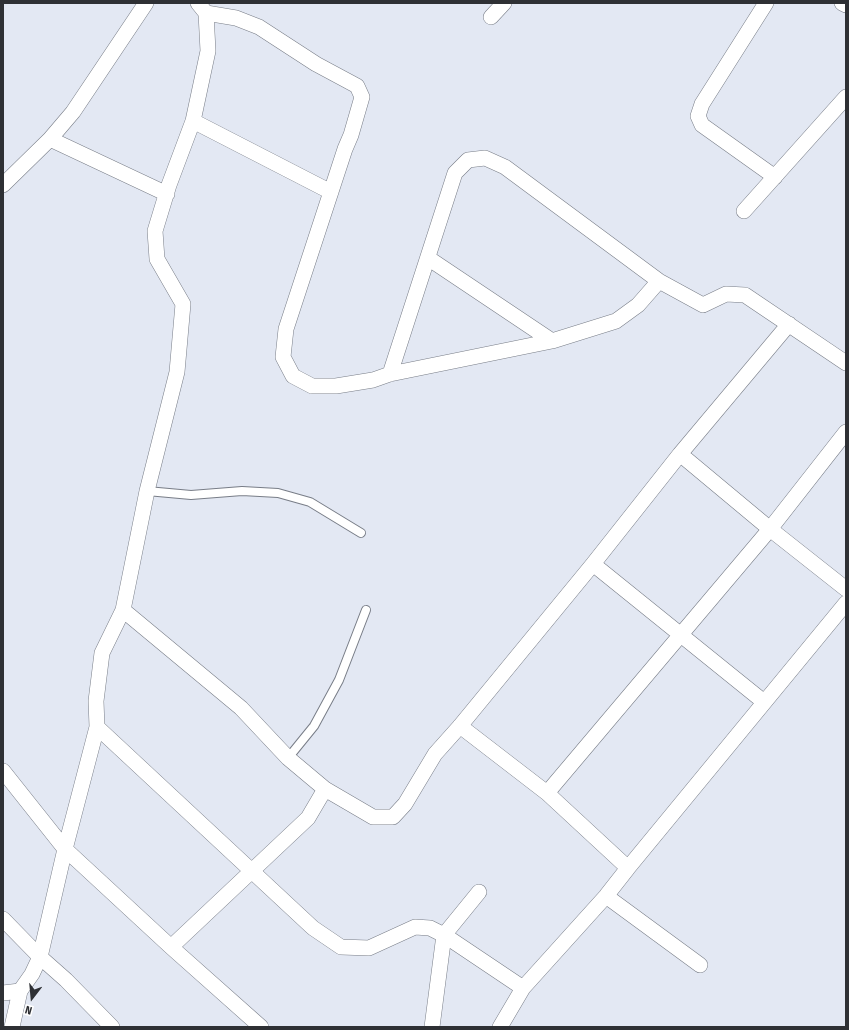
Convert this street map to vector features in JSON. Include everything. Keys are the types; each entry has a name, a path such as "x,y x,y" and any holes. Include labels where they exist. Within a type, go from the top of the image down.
{"street":[{"path":"3,186 50,139 73,112 146,3"},
{"path":"491,17 504,3"},
{"path":"766,3 702,104 698,116 702,125 775,177"},
{"path":"842,3 846,5"},
{"path":"12,1027 20,991 32,974 40,957 64,849 97,727 96,701 102,652 122,610 147,491 177,372 183,304 157,259 155,232 167,194 194,121 208,51 202,8 236,18 259,27 316,64 357,86 362,97 351,135 345,149 286,329 283,357 293,376 312,386 336,386 373,380 390,374 552,341 616,320 638,305 659,281"},
{"path":"744,211 846,97"},
{"path":"194,121 331,192"},
{"path":"50,139 167,194"},
{"path":"390,374 455,172 468,160 485,158 506,167 659,281 703,305 726,294 746,295 846,363"},
{"path":"428,258 552,341"},
{"path":"122,610 241,708 288,758 325,789 373,817 393,817 405,804 435,754 460,726 593,564 680,454 789,324"},
{"path":"547,793 770,529 846,432"},
{"path":"680,454 770,529 846,589"},
{"path":"593,564 764,702"},
{"path":"500,1027 523,988 606,896 846,603"},
{"path":"460,726 547,793 628,868"},
{"path":"97,727 313,928 341,947 369,948 415,927 430,928 444,934 523,988"},
{"path":"3,771 64,849 261,1027"},
{"path":"171,947 308,818 325,789"},
{"path":"432,1027 444,934 479,892"},
{"path":"606,896 700,965"},
{"path":"3,919 112,1027"},
{"path":"3,993 20,991"}],"lane":[{"path":"147,491 191,495 242,491 278,493 310,502 361,533"},
{"path":"288,758 314,726 339,680 366,610"}]}
